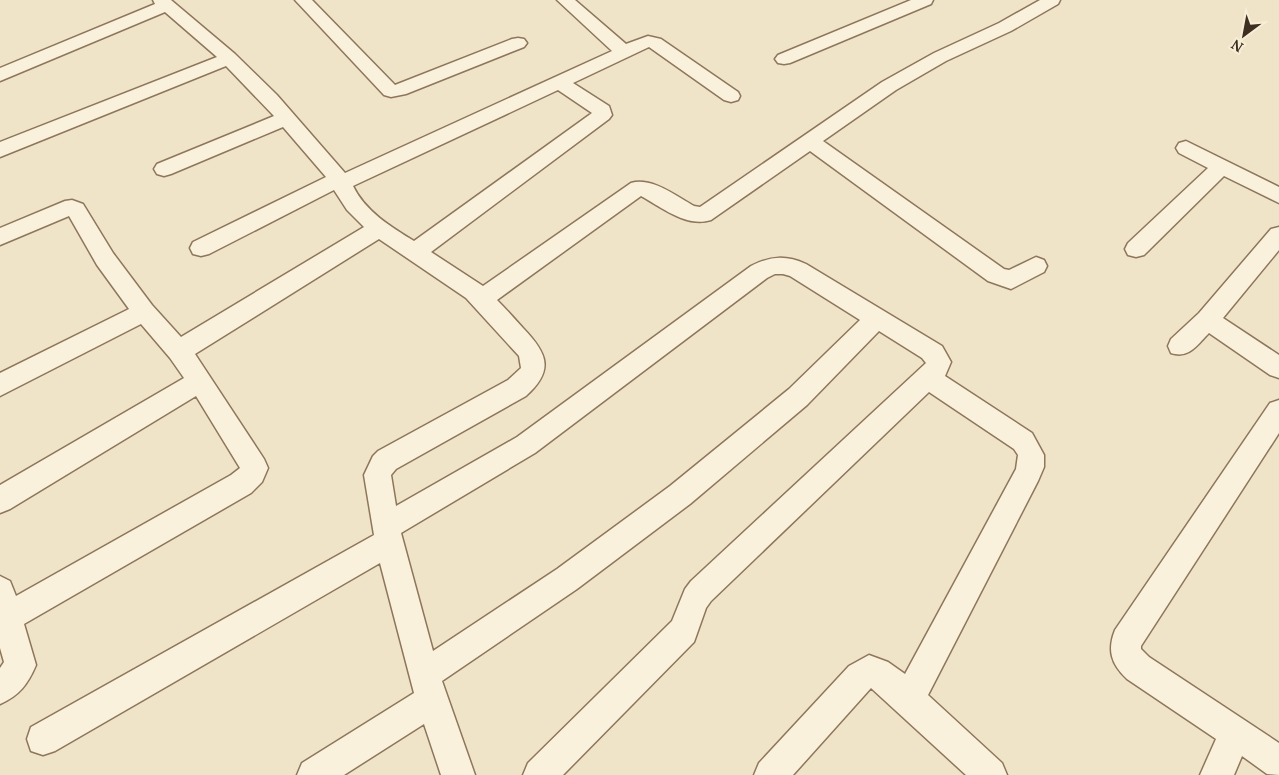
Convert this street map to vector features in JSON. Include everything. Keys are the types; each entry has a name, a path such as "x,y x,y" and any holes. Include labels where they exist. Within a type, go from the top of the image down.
{"street":[{"path":"303,0 391,91 399,90 518,42"},
{"path":"565,0 624,52"},
{"path":"784,59 925,0"},
{"path":"481,299 638,188 645,189 694,215 703,215 903,78 1052,0"},
{"path":"0,75 164,3 229,58 286,118 340,181 354,205 380,228 470,288 494,311 528,350 533,360 533,367 530,374 517,388 387,460 377,475 388,534 428,688 458,775"},
{"path":"201,248 340,181 646,41 652,41 731,96"},
{"path":"0,150 229,58"},
{"path":"415,252 602,115 602,110 598,106 559,82"},
{"path":"164,169 286,118"},
{"path":"810,141 996,275 1011,280 1036,266"},
{"path":"1186,148 1279,196"},
{"path":"1136,249 1222,166"},
{"path":"0,237 65,209 74,208 105,259 144,312 179,351 200,381 253,462 255,468 253,473 241,484 4,604 20,665 12,678 0,688"},
{"path":"179,351 380,228"},
{"path":"1180,346 1208,320 1279,235"},
{"path":"43,739 388,534 526,444 771,265 790,265 935,354 939,361 938,365 927,377 701,591 695,599 683,631 540,775"},
{"path":"0,385 144,312"},
{"path":"314,775 680,494 798,397 877,318"},
{"path":"1208,320 1279,368"},
{"path":"908,700 1031,464 1030,449 1023,441 927,377"},
{"path":"0,500 200,381"},
{"path":"1279,412 1126,640 1125,647 1126,654 1138,668 1279,762"},
{"path":"771,775 865,673 873,672 882,676 990,775"},
{"path":"1216,775 1235,733"}]}
